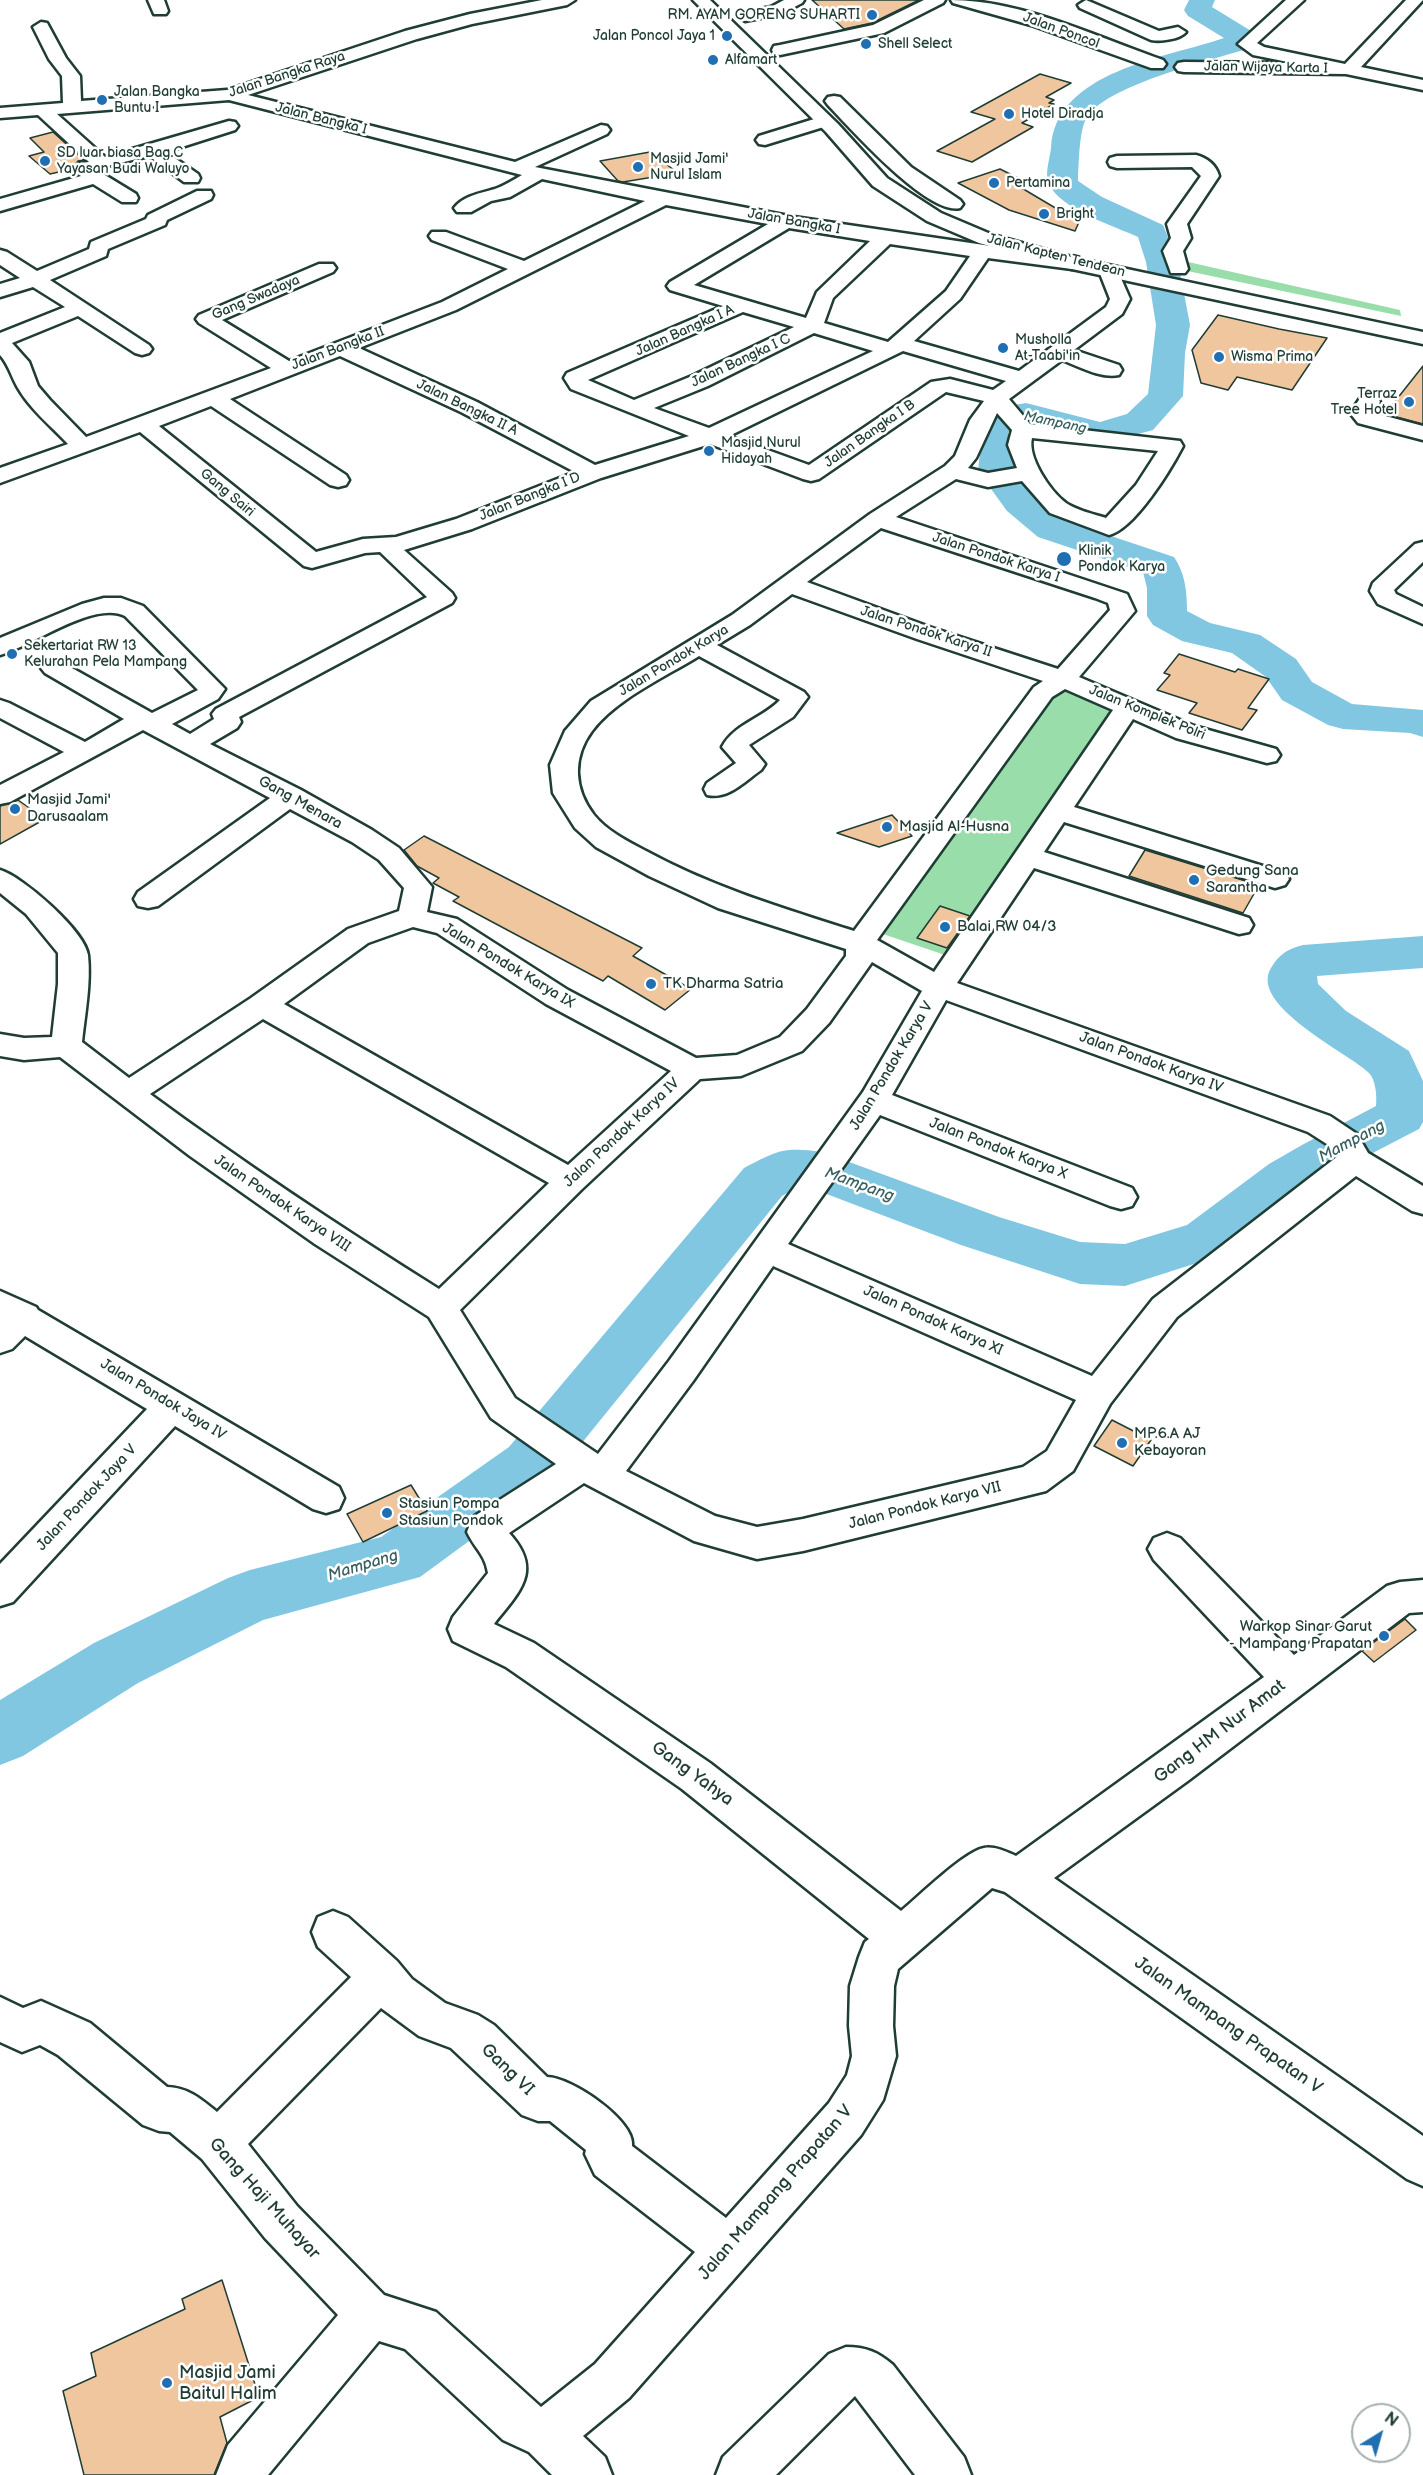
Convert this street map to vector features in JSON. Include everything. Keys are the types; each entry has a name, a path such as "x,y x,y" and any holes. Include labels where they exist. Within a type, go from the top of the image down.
{"street":[{"name":"Jalan Bangka Raya","path":"0,113 229,96 411,35 567,0"},
{"name":"Jalan Kapten Tendean","path":"701,0 824,121 880,182 916,207 978,236 1072,262 1119,267 1172,267 1423,321"},
{"path":"729,0 795,64"},
{"path":"746,16 775,10 796,0"},
{"path":"780,50 878,29 937,0"},
{"name":"Jalan Poncol","path":"959,0 1042,23 1157,64"},
{"name":"Jalan Wijaya Karta I","path":"1296,0 1246,44 1259,51 1423,84"},
{"path":"1349,69 1415,0"},
{"path":"1042,23 1079,7 1157,36 1178,32"},
{"path":"41,27 58,59 71,76 72,106"},
{"name":"Jalan Wijaya Karta I","path":"1184,67 1349,69"},
{"path":"821,89 904,170 933,194 970,212"},
{"name":"Jalan Bangka I","path":"229,96 518,168 665,198 885,238 1072,262"},
{"path":"42,109 98,170 129,198"},
{"path":"765,140 824,121"},
{"path":"0,205 152,150 229,126"},
{"path":"518,168 601,130"},
{"path":"152,150 191,178"},
{"path":"1117,162 1196,161 1208,170 1210,176 1177,224 1181,238 1173,251 1172,267"},
{"path":"464,208 485,197 503,193 540,173"},
{"path":"0,291 36,279 99,252 98,246 146,227 158,221 155,219 204,195"},
{"name":"Jalan Bangka II","path":"0,476 143,424 449,306 665,198"},
{"name":"Jalan Bangka I A","path":"742,305 677,286 787,221"},
{"name":"Jalan Kapten Tendean","path":"1009,227 1119,267 1192,287 1423,338"},
{"path":"439,236 527,269"},
{"path":"813,326 824,296 885,238"},
{"name":"Jalan Bangka I D","path":"312,561 363,546 395,544 464,524 593,473 709,437 895,347 953,295 982,252"},
{"path":"0,256 142,349"},
{"name":"Jalan Pondok Karya","path":"939,987 860,943 728,901 659,870 606,841 585,822 566,794 563,765 578,731 600,706 741,620 878,519 953,471 965,458 981,420 1010,414 1022,379 1115,310 1120,299 1119,267"},
{"name":"Gang Swadaya","path":"286,368 206,319 326,268"},
{"path":"742,305 813,326 1022,379"},
{"name":"Jalan Bangka I A","path":"634,408 579,384 576,378 742,305"},
{"path":"80,309 0,341 18,362 28,387 82,445"},
{"name":"Jalan Bangka I C","path":"634,408 700,381 813,326"},
{"name":"Jalan Bangka II A","path":"339,347 468,407 593,473"},
{"path":"1059,352 1111,370"},
{"name":"Jalan Bangka I B","path":"709,437 811,474 939,387 950,385 1010,414"},
{"path":"213,397 338,480"},
{"path":"1369,402 1361,413 1366,418 1423,433"},
{"path":"634,408 709,437"},
{"path":"953,471 988,480 1021,476 1034,483 1058,508 1109,528 1160,470 1172,446 1010,414 1019,445 1021,476"},
{"name":"Gang Sairi","path":"143,424 312,561"},
{"name":"Jalan Pondok Karya I","path":"878,519 1118,599 1123,611 1063,679"},
{"path":"190,745 228,722 225,714 241,704 306,673 443,598 389,548 395,544"},
{"path":"1423,549 1403,566 1382,588 1382,591 1387,599 1423,617"},
{"name":"Jalan Pondok Karya II","path":"789,584 926,634 1063,679"},
{"path":"0,647 46,614 102,606 123,606 134,611 212,689 209,694 147,721 4,790"},
{"path":"699,646 795,697 789,706 774,718 738,741 735,747 752,764 717,789"},
{"name":"Gang Menara","path":"54,668 190,745 291,796 362,836 396,860 418,887 412,917"},
{"name":"Jalan Komplek Polri","path":"1063,679 1185,732 1267,756"},
{"name":"Jalan Pondok Karya IV","path":"441,1308 570,1181 692,1069 741,1065 791,1044 818,1016 861,957 860,943 1043,692 1063,679"},
{"name":"Jalan Pondok Karya V","path":"586,1467 681,1371 813,1183 837,1153 874,1101 939,987 1129,706"},
{"path":"0,708 84,752"},
{"path":"148,899 291,796"},
{"path":"1058,811 1275,879"},
{"path":"1027,856 1239,925"},
{"path":"0,879 36,906 73,952 73,984 66,1046 37,1049 10,1048 0,1045"},
{"path":"127,1094 262,1005 358,936 412,917"},
{"name":"Jalan Pondok Karya IX","path":"412,917 447,926 557,997 692,1069"},
{"name":"Jalan Pondok Karya IV","path":"939,987 1319,1125 1423,1202"},
{"path":"262,1005 570,1181"},
{"name":"Jalan Pondok Karya VIII","path":"66,1046 127,1094 327,1235 441,1308"},
{"name":"Jalan Pondok Karya X","path":"874,1101 1121,1197"},
{"name":"Jalan Pondok Karya VII","path":"441,1308 503,1408 586,1467 707,1530 758,1543 1033,1480 1060,1461 1098,1394 1165,1308 1349,1149"},
{"name":"Jalan Pondok Karya XI","path":"767,1249 1098,1394"},
{"name":"Jalan Pondok Jaya IV","path":"8,1320 173,1405 326,1498"},
{"name":"Jalan Pondok Jaya V","path":"0,1590 173,1405"},
{"name":"Gang Yahya","path":"586,1467 486,1528 486,1532 505,1558 508,1577 468,1629 520,1655 696,1776 903,1939"},
{"path":"1167,1550 1290,1678"},
{"name":"Gang HM Nur Amat","path":"1020,1878 1175,1767 1290,1678 1400,1598 1423,1596"},
{"name":"Jalan Mampang Prapatan V","path":"546,2435 612,2381 845,2120 867,2084 874,2056 871,2026 872,1986 880,1957 985,1867 999,1869 1020,1878 1423,2163"},
{"name":"Gang VI","path":"333,1932 382,1976 397,1994 423,2014 434,2021 463,2030 538,2099 556,2099 562,2102 610,2141 608,2154 611,2158 729,2249"},
{"path":"218,2144 382,1976"},
{"name":"Gang Haji Muhayar","path":"0,2019 22,2030 41,2023 74,2039 159,2109 179,2110 218,2144 281,2222 370,2313"},
{"path":"240,2475 246,2463 370,2313 419,2329 520,2423 546,2435 587,2475"},
{"path":"741,2475 846,2371 863,2371 876,2382 946,2475"}],"green space":[{"path":"1175,259 1400,310 1401,316 1178,269"},
{"path":"1052,688 1086,693 1114,707 948,956 871,930"}],"building":[{"name":"RM. AYAM GORENG SUHARTI","path":"812,0 919,0 872,23 844,29"},
{"name":"Hotel Diradja","path":"1040,74 1071,83 1046,97 1054,100 1049,103 1054,104 1022,123 1033,127 972,162 937,151 995,119 971,112"},
{"path":"53,132 84,160 78,161 72,169 50,174 29,156 44,152 30,138"},
{"name":"Masjid Jami' Nurul Islam","path":"650,152 678,173 623,182 618,181 600,161"},
{"path":"1000,169 1030,184 1020,187 1079,222 1075,231 1009,210 958,183"},
{"path":"1218,315 1327,338 1292,390 1237,377 1228,390 1201,383 1192,350"},
{"name":"Terraz Tree Hotel","path":"1423,366 1423,424 1385,414"},
{"path":"1179,654 1235,672 1238,669 1269,679 1248,708 1257,710 1242,730 1189,713 1197,703 1157,690 1170,675 1164,673"},
{"name":"Masjid Jami' Darusaalam","path":"18,800 45,819 0,844 0,806"},
{"name":"Masjid Al-Husna","path":"892,815 912,836 879,847 837,833"},
{"path":"424,836 642,948 633,956 691,989 665,1010 608,976 603,981 453,901 459,897 433,883 439,878 417,866 404,850"},
{"name":"Gedung Sana Sarantha","path":"1145,850 1259,885 1243,913 1129,876"},
{"name":"Balai RW 04/3","path":"940,906 970,916 947,948 917,938"},
{"name":"MP.6.A AJ Kebayoran","path":"1112,1420 1151,1440 1133,1466 1094,1446"},
{"name":"Stasiun Pompa Stasiun Pondok","path":"411,1485 427,1511 363,1542 347,1514"},
{"path":"1405,1619 1416,1630 1374,1662 1362,1651"},
{"name":"Masjid Jami Baitul Halim","path":"222,2280 259,2397 220,2417 227,2443 214,2475 84,2475 63,2391 96,2376 91,2353 185,2309 182,2299"}],"waterway":[{"name":"Mampang","path":"1202,0 1197,10 1246,40 1131,78 1108,87 1090,98 1077,110 1070,123 1063,172 1064,184 1070,191 1105,211 1152,232 1162,262 1173,325 1168,353 1165,396 1140,422 1101,433 1026,414 1002,417 990,433 998,452 997,471 1020,503 1052,529 1160,565 1167,588 1167,616 1196,632 1246,644 1281,668 1297,691 1343,716 1414,721 1423,724"},
{"name":"Mampang","path":"0,1735 116,1663 250,1597 398,1559 530,1464 763,1182 791,1167 822,1171 980,1231 1080,1263 1125,1265 1206,1240 1288,1178 1320,1158 1401,1116 1403,1095 1391,1063 1329,1023 1294,990 1292,972 1303,961 1423,952"}],"place":[{"name":"RM. AYAM GORENG SUHARTI","path":"872,15"},
{"name":"Jalan Poncol Jaya 1","path":"727,36"},
{"name":"Shell Select","path":"866,44"},
{"name":"Alfamart","path":"713,60"},
{"name":"Jalan Bangka Buntu I","path":"102,100"},
{"name":"Hotel Diradja","path":"1009,114"},
{"name":"SD luar biasa Bag.C Yayasan Budi Waluyo","path":"45,161"},
{"name":"Masjid Jami' Nurul Islam","path":"638,167"},
{"name":"Pertamina","path":"994,183"},
{"name":"Bright","path":"1044,214"},
{"name":"Musholla At-Taabi'in","path":"1003,348"},
{"name":"Wisma Prima","path":"1219,357"},
{"name":"Terraz Tree Hotel","path":"1409,402"},
{"name":"Masjid Nurul Hidayah","path":"709,451"},
{"name":"Klinik Pondok Karya","path":"1064,559"},
{"name":"Sekertariat RW 13 Kelurahan Pela Mampang","path":"12,654"},
{"name":"Masjid Jami' Darusaalam","path":"15,809"},
{"name":"Masjid Al-Husna","path":"887,827"},
{"name":"Gedung Sana Sarantha","path":"1194,880"},
{"name":"Balai RW 04/3","path":"945,927"},
{"name":"TK Dharma Satria","path":"651,984"},
{"name":"MP.6.A AJ Kebayoran","path":"1122,1443"},
{"name":"Stasiun Pompa Stasiun Pondok","path":"387,1513"},
{"name":"Warkop Sinar Garut - Mampang Prapatan","path":"1384,1636"},
{"name":"Masjid Jami Baitul Halim","path":"167,2383"}]}
